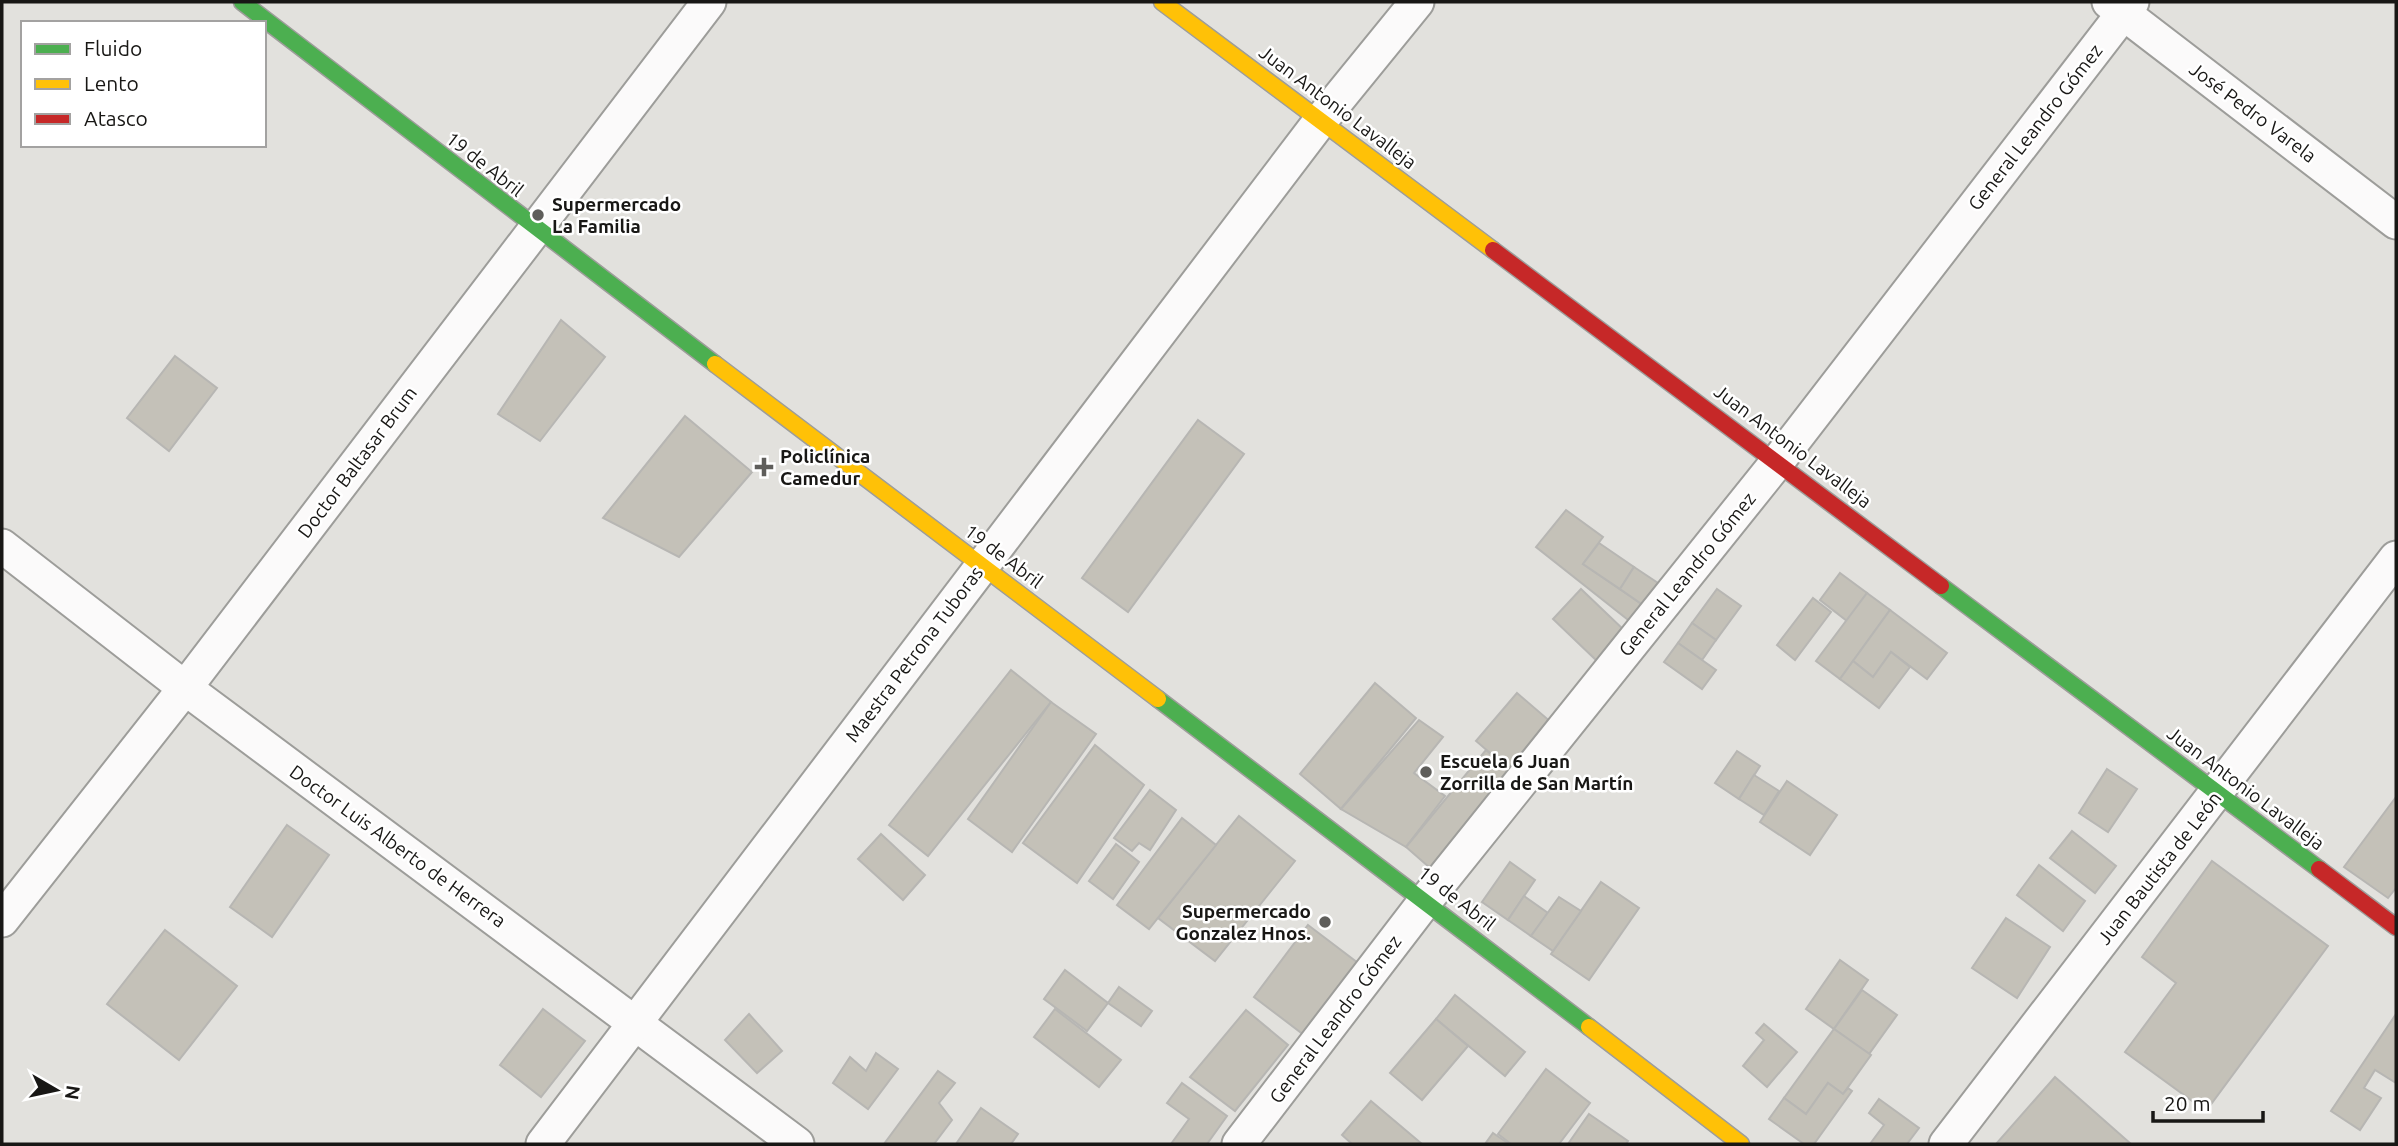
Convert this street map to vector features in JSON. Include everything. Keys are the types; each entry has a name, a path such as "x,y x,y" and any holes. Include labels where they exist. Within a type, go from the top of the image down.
{"street":[{"name":"19 de Abril","path":"242,2 535,230 1426,900 1741,1144"},
{"name":"Doctor Baltasar Brum","path":"2,920 185,688 709,2"},
{"name":"Juan Antonio Lavalleja","path":"1162,2 1778,461 2396,927"},
{"name":"Maestra Petrona Tuboras","path":"543,1144 1321,120 1417,2"},
{"name":"José Pedro Varela","path":"2122,5 2396,222"},
{"name":"General Leandro Gómez","path":"1239,1144 1426,900 1778,461 2122,5"},
{"name":"Doctor Luis Alberto de Herrera","path":"2,546 185,688 637,1022 797,1144"},
{"name":"Juan Bautista de León","path":"1946,1144 2396,558"}],"building":[{"path":"561,320 605,357 540,441 498,414"},
{"path":"175,356 217,388 169,451 127,418"},
{"path":"685,416 752,472 679,557 603,518"},
{"path":"1198,420 1244,454 1128,612 1082,578"},
{"path":"1566,510 1603,537 1583,564 1643,605 1632,623 1536,547"},
{"path":"1599,543 1634,567 1620,589 1583,564"},
{"path":"1634,567 1658,583 1643,605 1620,589"},
{"path":"1840,573 1867,593 1847,621 1820,600"},
{"path":"1581,589 1625,631 1597,661 1553,619"},
{"path":"1717,589 1741,606 1716,640 1692,623"},
{"path":"1867,593 1890,610 1840,679 1816,661"},
{"path":"1813,598 1831,612 1795,660 1777,645"},
{"path":"1890,610 1947,653 1927,679 1891,652 1873,677 1853,661"},
{"path":"1692,623 1716,640 1702,660 1678,643"},
{"path":"1678,643 1716,670 1702,689 1664,662"},
{"path":"1891,652 1910,667 1879,708 1840,679 1853,661 1873,677"},
{"path":"1011,670 1051,702 928,856 889,825"},
{"path":"1375,683 1416,718 1341,809 1300,774"},
{"path":"1517,693 1559,729 1518,777 1476,741"},
{"path":"1051,702 1096,734 1012,852 968,819"},
{"path":"1419,720 1443,737 1414,773 1445,796 1406,847 1341,809"},
{"path":"1095,745 1144,785 1077,883 1023,843"},
{"path":"1486,750 1518,777 1437,874 1406,847"},
{"path":"1737,751 1760,766 1739,799 1715,783"},
{"path":"2107,769 2137,789 2108,832 2079,813"},
{"path":"1754,775 1779,791 1764,815 1739,799"},
{"path":"1787,781 1837,815 1810,855 1760,822"},
{"path":"1150,790 1176,810 1150,850 1139,843 1132,851 1114,838"},
{"path":"2396,797 2396,888 2388,898 2344,867"},
{"path":"1239,816 1295,861 1215,961 1158,918"},
{"path":"1182,818 1216,845 1149,929 1117,905"},
{"path":"287,825 329,855 272,937 230,907"},
{"path":"2072,831 2116,866 2095,893 2050,858"},
{"path":"881,834 925,875 903,900 858,859"},
{"path":"1116,844 1139,862 1113,899 1089,881"},
{"path":"2212,861 2328,946 2206,1111 2125,1052 2176,983 2142,957"},
{"path":"1510,862 1535,880 1508,920 1482,902"},
{"path":"2039,865 2085,901 2063,931 2017,895"},
{"path":"1601,882 1639,908 1589,980 1551,954"},
{"path":"1524,896 1548,913 1531,936 1508,920"},
{"path":"1559,897 1581,911 1553,951 1531,936"},
{"path":"2006,918 2050,947 2017,998 1972,968"},
{"path":"1308,925 1358,963 1304,1035 1254,997"},
{"path":"165,930 237,986 179,1060 107,1004"},
{"path":"1840,960 1868,980 1834,1029 1806,1009"},
{"path":"1065,970 1108,1003 1087,1031 1044,999"},
{"path":"1119,987 1152,1011 1141,1026 1108,1003"},
{"path":"1862,990 1897,1015 1869,1054 1834,1029"},
{"path":"1455,995 1525,1052 1505,1076 1436,1019"},
{"path":"543,1009 585,1041 541,1097 500,1065"},
{"path":"1055,1009 1121,1060 1099,1087 1034,1037"},
{"path":"1246,1010 1288,1045 1235,1111 1190,1077"},
{"path":"749,1014 782,1051 757,1073 725,1040"},
{"path":"2396,1014 2396,1083 2375,1070 2364,1088 2381,1098 2360,1130 2331,1111"},
{"path":"1436,1019 1468,1046 1422,1100 1390,1073"},
{"path":"1764,1024 1797,1052 1767,1087 1743,1066 1764,1040 1756,1033"},
{"path":"1834,1029 1871,1055 1843,1094 1828,1083 1806,1114 1784,1098"},
{"path":"876,1053 898,1069 868,1109 833,1083 850,1057 866,1071"},
{"path":"1546,1069 1590,1103 1559,1144 1511,1144 1498,1134"},
{"path":"938,1071 955,1083 939,1103 952,1120 934,1144 884,1144"},
{"path":"2055,1077 2131,1144 1996,1144"},
{"path":"1182,1083 1227,1116 1207,1144 1171,1144 1189,1119 1167,1103"},
{"path":"1828,1083 1843,1094 1848,1088 1852,1091 1814,1144 1804,1144 1769,1119 1784,1098 1806,1114"},
{"path":"1879,1099 1919,1128 1907,1144 1870,1144 1884,1125 1869,1113"},
{"path":"1371,1101 1422,1144 1352,1144 1342,1135"},
{"path":"981,1108 1018,1134 1011,1144 956,1144"},
{"path":"1589,1114 1628,1141 1626,1144 1568,1144"},
{"path":"1493,1133 1509,1144 1485,1144"}],"traffic: fast":[{"path":"242,2 715,364"},
{"path":"1941,586 2319,869"},
{"path":"1158,699 1589,1027"}],"traffic: slow":[{"path":"1162,2 1493,250"},
{"path":"715,364 1158,699"},
{"path":"1589,1027 1741,1144"}],"traffic: jam":[{"path":"1493,250 1941,586"},
{"path":"2319,869 2396,927"}],"place":[{"name":"Supermercado La Familia","path":"538,215"},
{"name":"Policlínica Camedur","path":"764,467"},
{"name":"Escuela 6 Juan Zorrilla de San Martín","path":"1426,772"},
{"name":"Supermercado Gonzalez Hnos.","path":"1325,922"}]}
